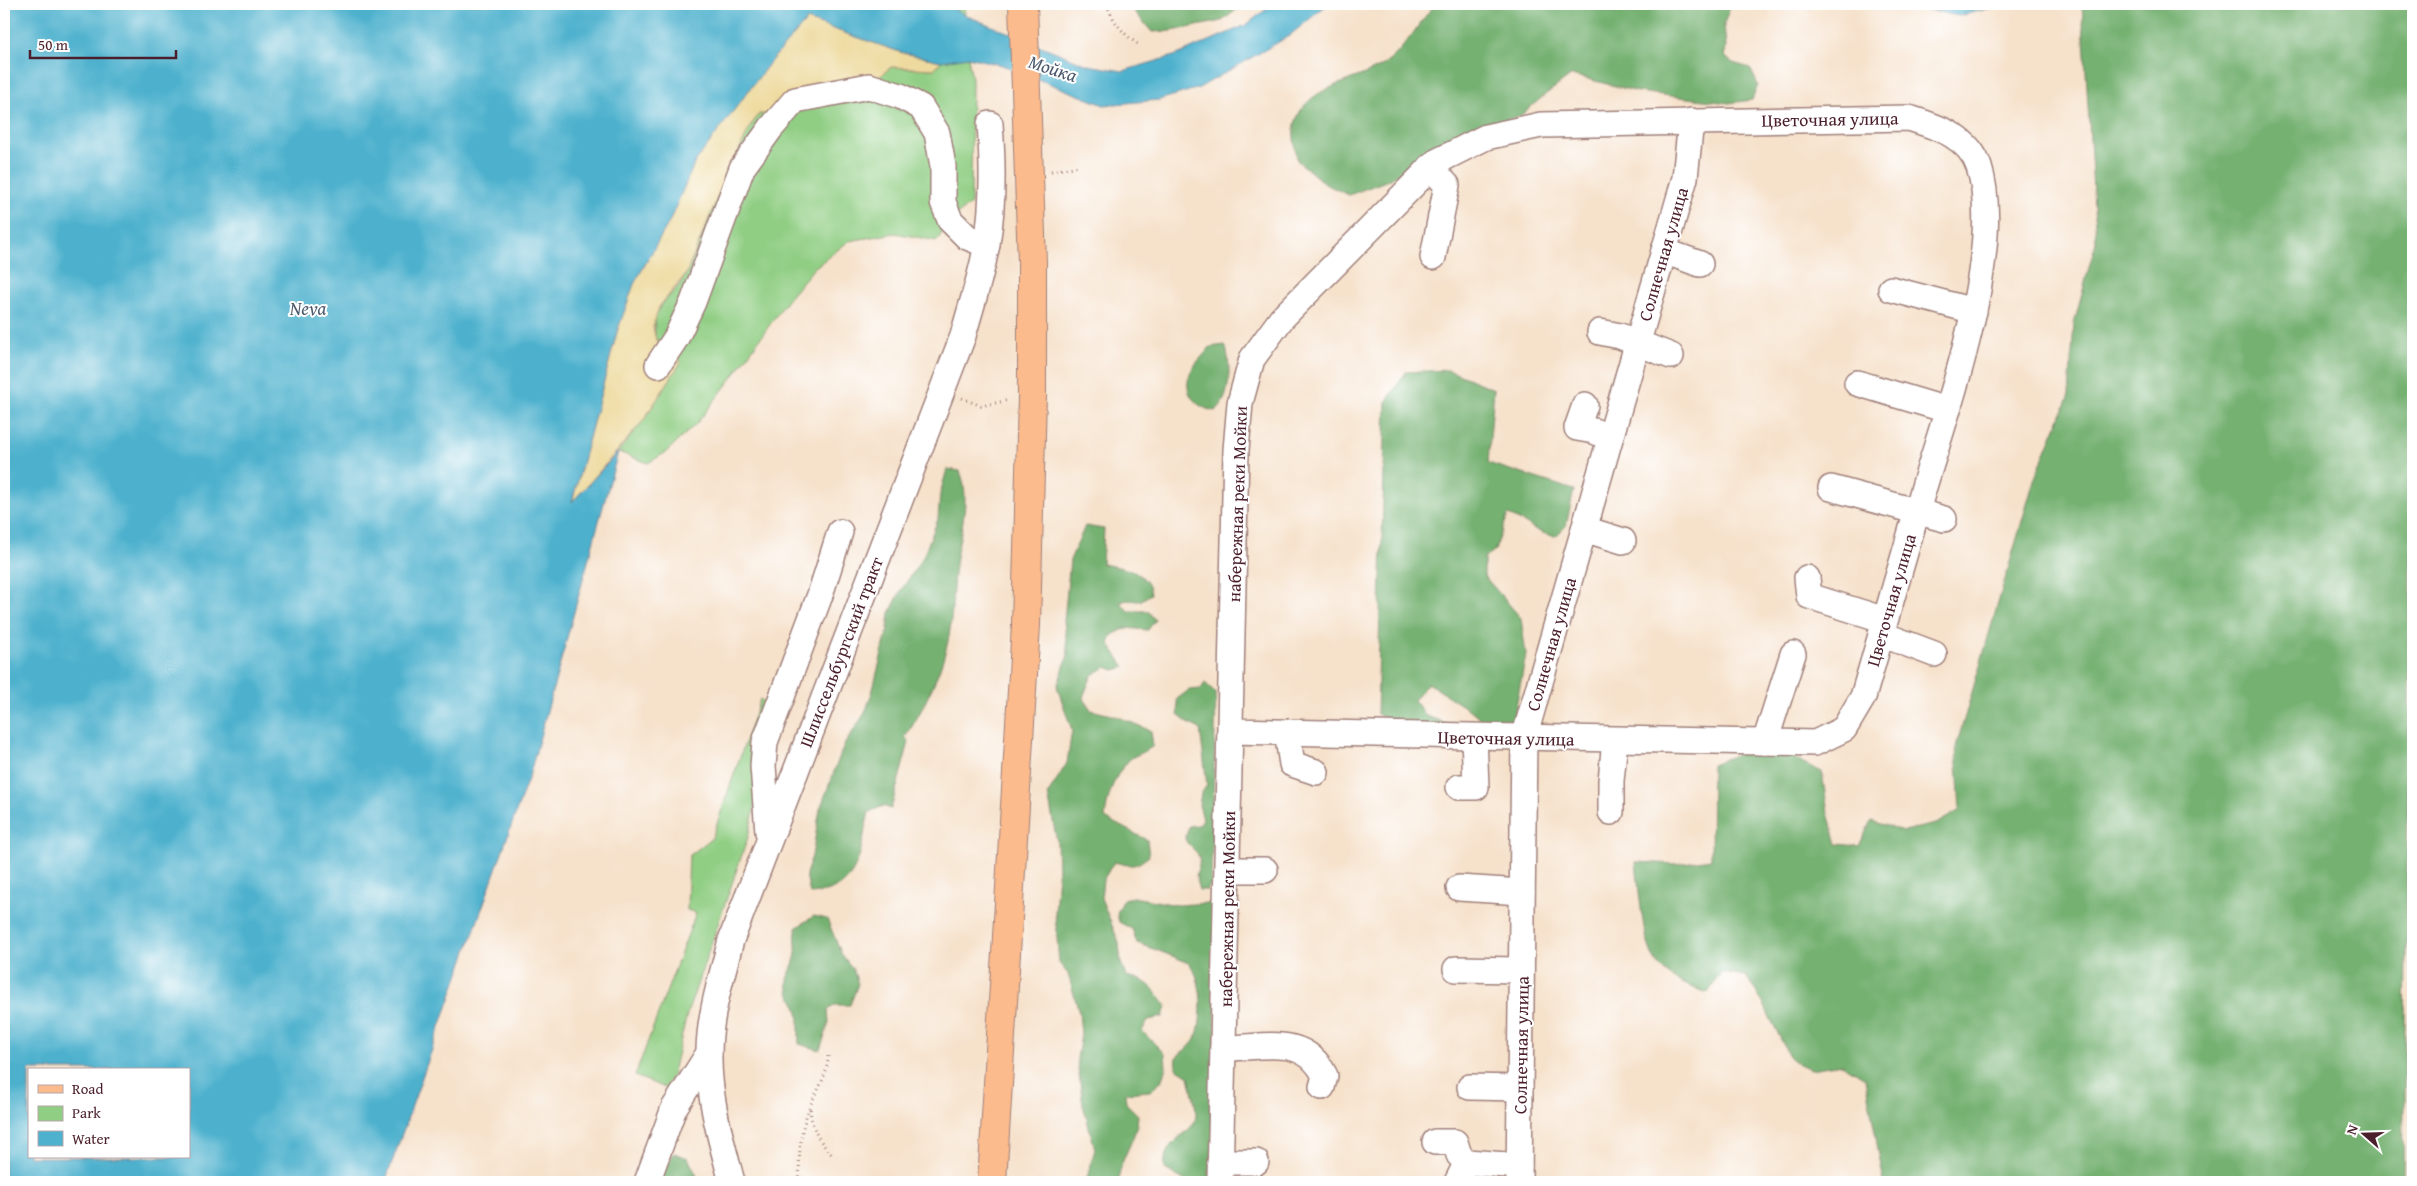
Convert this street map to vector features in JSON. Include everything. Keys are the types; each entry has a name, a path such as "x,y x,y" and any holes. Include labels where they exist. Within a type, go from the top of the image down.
{"main road":[{"path":"992,1182 1026,625 1032,396 1032,263 1022,4"}],"street":[{"path":"658,365 676,338 693,302 742,168 770,128 794,100 869,86 900,96 921,107 937,133 943,166 943,202 950,220 967,238 987,245"},
{"name":"Цветочная улица","path":"1231,731 1815,743 1844,729 1863,698 1948,410 1974,311 1983,256 1985,198 1979,166 1966,144 1938,127 1909,118 1691,121"},
{"name":"набережная реки Мойки","path":"1220,1172 1236,450 1240,403 1252,359 1282,318 1436,162 1486,136 1541,125 1691,121"},
{"name":"Солнечная улица","path":"1519,1174 1524,738 1685,178 1691,121"},
{"name":"Шлиссельбургский тракт","path":"732,1182 715,1118 709,1053 717,995 731,940 963,336 987,245 992,205 993,161 990,124"},
{"path":"1430,167 1446,185 1433,257"},
{"path":"1664,251 1700,264"},
{"path":"1890,289 1974,311"},
{"path":"1600,332 1620,336 1637,345 1671,356"},
{"path":"1857,383 1948,410"},
{"path":"1585,405 1577,428 1594,431 1610,438"},
{"path":"1831,488 1918,510 1944,519"},
{"path":"1584,529 1622,541"},
{"path":"768,845 767,804 763,766 765,742 820,595 840,532"},
{"path":"1807,578 1809,596 1883,627 1934,654"},
{"path":"1765,742 1793,654"},
{"path":"1290,732 1289,745 1292,764 1316,772"},
{"path":"1459,787 1476,787 1474,737"},
{"path":"1611,812 1611,781 1615,740"},
{"path":"1228,870 1265,870"},
{"path":"1459,888 1522,892"},
{"path":"1456,969 1521,970"},
{"path":"1223,1048 1288,1046 1304,1052 1320,1065 1325,1076 1322,1087"},
{"path":"647,1182 674,1108 709,1053"},
{"path":"1470,1087 1520,1088"},
{"path":"1435,1142 1455,1142 1462,1172 1519,1174"},
{"path":"1220,1172 1256,1162"}],"path":[{"path":"1107,4 1120,28 1128,38 1138,44"},
{"path":"1050,171 1079,166"},
{"path":"942,390 981,406 1032,396"},
{"path":"800,1182 798,1160 801,1140 809,1107 829,1064 828,1052"},
{"path":"809,1107 812,1126 818,1140 833,1156"}],"green space":[{"path":"944,4 964,4 965,15"},
{"path":"1136,4 1244,4 1222,21 1172,31 1152,32 1134,11"},
{"path":"1435,4 1731,4 1724,24 1726,48 1724,56 1733,63 1750,68 1758,85 1752,100 1729,103 1638,92 1572,75 1520,116 1471,130 1419,156 1391,179 1349,195 1325,184 1297,160 1294,129 1299,114 1308,102 1319,93 1377,69 1389,61 1401,49"},
{"path":"2082,4 2413,4 2413,424 2403,1182 1884,1182 1865,1078 1842,1064 1810,1069 1791,1060 1763,1003 1746,976 1721,972 1708,993 1688,986 1670,976 1660,967 1654,958 1645,933 1636,862 1677,864 1711,859 1712,764 1744,752 1791,757 1822,772 1828,813 1837,844 1859,846 1871,821 1904,831 1936,824 1960,810 1956,747 2034,480 2069,395 2074,324 2096,241"},
{"path":"968,57 972,79 971,204 950,220 937,241 895,233 849,241 814,268 788,299 732,378 697,423 665,453 648,463 618,452 643,421 681,362 672,346 656,340 656,317 663,303 686,274 737,151 759,114 772,114 869,86 890,67 934,69 941,61"},
{"path":"1225,345 1229,380 1225,398 1221,406 1215,411 1196,403 1189,392 1188,379 1195,365 1210,347"},
{"path":"1448,370 1494,389 1488,463 1574,490 1566,526 1556,536 1543,533 1508,515 1495,550 1484,559 1484,576 1521,618 1526,655 1512,727 1483,726 1477,715 1428,683 1414,700 1426,716 1449,724 1407,726 1377,714 1386,402 1406,372"},
{"path":"947,469 960,471 965,494 965,506 954,573 950,629 944,655 926,700 905,737 909,742 891,809 883,806 869,812 860,854 849,877 840,885 827,891 810,894 806,874 812,856 820,809 844,745 865,713 888,629 890,613 900,592 923,557 938,519 940,494"},
{"path":"1085,526 1104,529 1102,564 1133,571 1145,580 1149,586 1151,594 1140,601 1126,600 1120,603 1129,611 1148,611 1155,620 1148,630 1126,628 1112,635 1109,644 1125,667 1114,670 1106,667 1092,675 1083,697 1091,710 1119,717 1151,731 1153,746 1131,758 1119,772 1107,802 1105,818 1147,840 1149,856 1144,860 1133,865 1114,862 1103,880 1101,898 1119,943 1121,963 1126,976 1140,980 1150,986 1166,1006 1163,1017 1148,1020 1142,1031 1165,1054 1166,1067 1161,1082 1150,1091 1125,1093 1126,1103 1138,1115 1135,1133 1122,1165 1119,1182 1086,1182 1095,1149 1083,1105 1077,1059 1081,1034 1079,1012 1068,974 1059,963 1055,913 1058,873 1057,842 1048,794 1067,763 1072,730 1057,687 1068,655 1064,621 1070,560"},
{"path":"1205,683 1216,693 1211,884 1207,890 1199,890 1196,874 1199,858 1185,839 1189,826 1199,825 1203,819 1199,805 1201,794 1207,785 1200,729 1178,715 1177,699 1189,690 1201,689"},
{"path":"760,699 769,706 756,802 748,837 687,1014 672,1076 665,1088 635,1076 696,913 687,910 689,856 712,838"},
{"path":"1133,897 1177,905 1210,903 1215,905 1216,1182 1187,1182 1165,1169 1165,1158 1168,1150 1190,1128 1196,1115 1189,1076 1176,1068 1177,1057 1188,1048 1197,1034 1201,1013 1200,989 1193,969 1188,963 1137,943 1132,929 1119,922 1117,913 1124,899"},
{"path":"814,916 827,919 842,955 853,969 858,984 850,1005 835,1005 828,1010 829,1023 820,1050 799,1044 798,1014 788,988 789,975 796,954 797,927"},
{"path":"674,1153 688,1158 700,1182 658,1182"}],"sand":[{"path":"807,20 900,52 941,61 934,69 891,67 869,86 772,114 759,114 751,125 721,189 686,274 659,307 653,327 656,340 672,346 681,362 643,421 572,503 617,332 634,284 669,222 695,162 771,61"}],"water":[{"name":"Neva","path":"4,4 944,4 965,15 1088,65 1123,71 1177,55 1246,25 1273,4 1328,4 1289,36 1199,88 1159,100 1104,105 1002,65 968,57 941,61 900,52 807,20 771,61 695,162 669,222 634,284 617,332 572,502 618,452 530,773 385,1182 4,1182"},
{"path":"1898,4 2006,4 1959,16"}],"water label":[{"name":"Мойка","path":"1053,68"}]}
